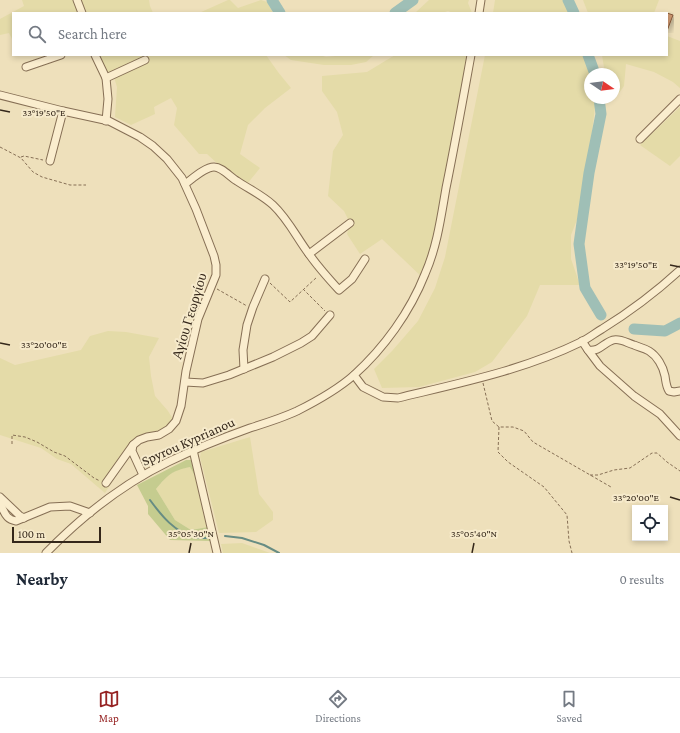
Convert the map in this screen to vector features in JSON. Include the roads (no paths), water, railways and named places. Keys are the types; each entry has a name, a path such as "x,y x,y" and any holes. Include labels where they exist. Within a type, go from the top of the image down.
{"street":[{"path":"78,0 82,12"},
{"path":"479,12 481,0"},
{"path":"26,67 58,56"},
{"path":"95,56 106,78 108,100 106,121"},
{"name":"Spyrou Kyprianou","path":"46,553 58,540 90,513 143,475 193,450 296,411 322,398 354,375 378,350 410,307 426,274 440,219 471,56"},
{"path":"106,78 145,60"},
{"name":"Αγίου Γεωργίου","path":"0,95 106,121 140,137 153,146 182,178 214,256 216,275 198,319 186,371 181,406 176,421 169,430 159,435 139,440 133,445"},
{"path":"640,139 680,99"},
{"path":"50,161 63,111"},
{"path":"185,184 209,168 214,167 219,168 261,196 273,205 284,217 322,272 339,290 352,278 365,259"},
{"path":"309,254 350,223"},
{"path":"354,375 363,387 383,397 398,398 481,378 539,360 582,341 626,314 664,285 680,270"},
{"path":"244,369 243,350 247,325 265,279"},
{"path":"185,382 203,383 229,375 273,357 312,336 330,315"},
{"path":"588,350 597,350 614,340 623,340 634,346 648,350 659,360 665,375 666,388 669,391 680,391"},
{"path":"582,341 600,366 634,396 660,414 680,436"},
{"path":"133,445 132,451 143,475"},
{"path":"106,483 133,445"},
{"path":"193,450 217,553"},
{"path":"0,497 24,518"},
{"path":"0,504 10,520 16,521 50,507 70,506 90,513"}],"waterway":[{"path":"272,0 279,12"},
{"path":"396,12 413,0"},
{"path":"568,0 574,12"},
{"path":"588,56 593,68"},
{"path":"600,104 601,114 589,173 579,244 585,288 601,315"},
{"path":"634,329 665,331 680,323"},
{"path":"150,500 169,523 181,532 195,537 208,538"},
{"path":"225,536 242,538 264,545 279,553"}]}
